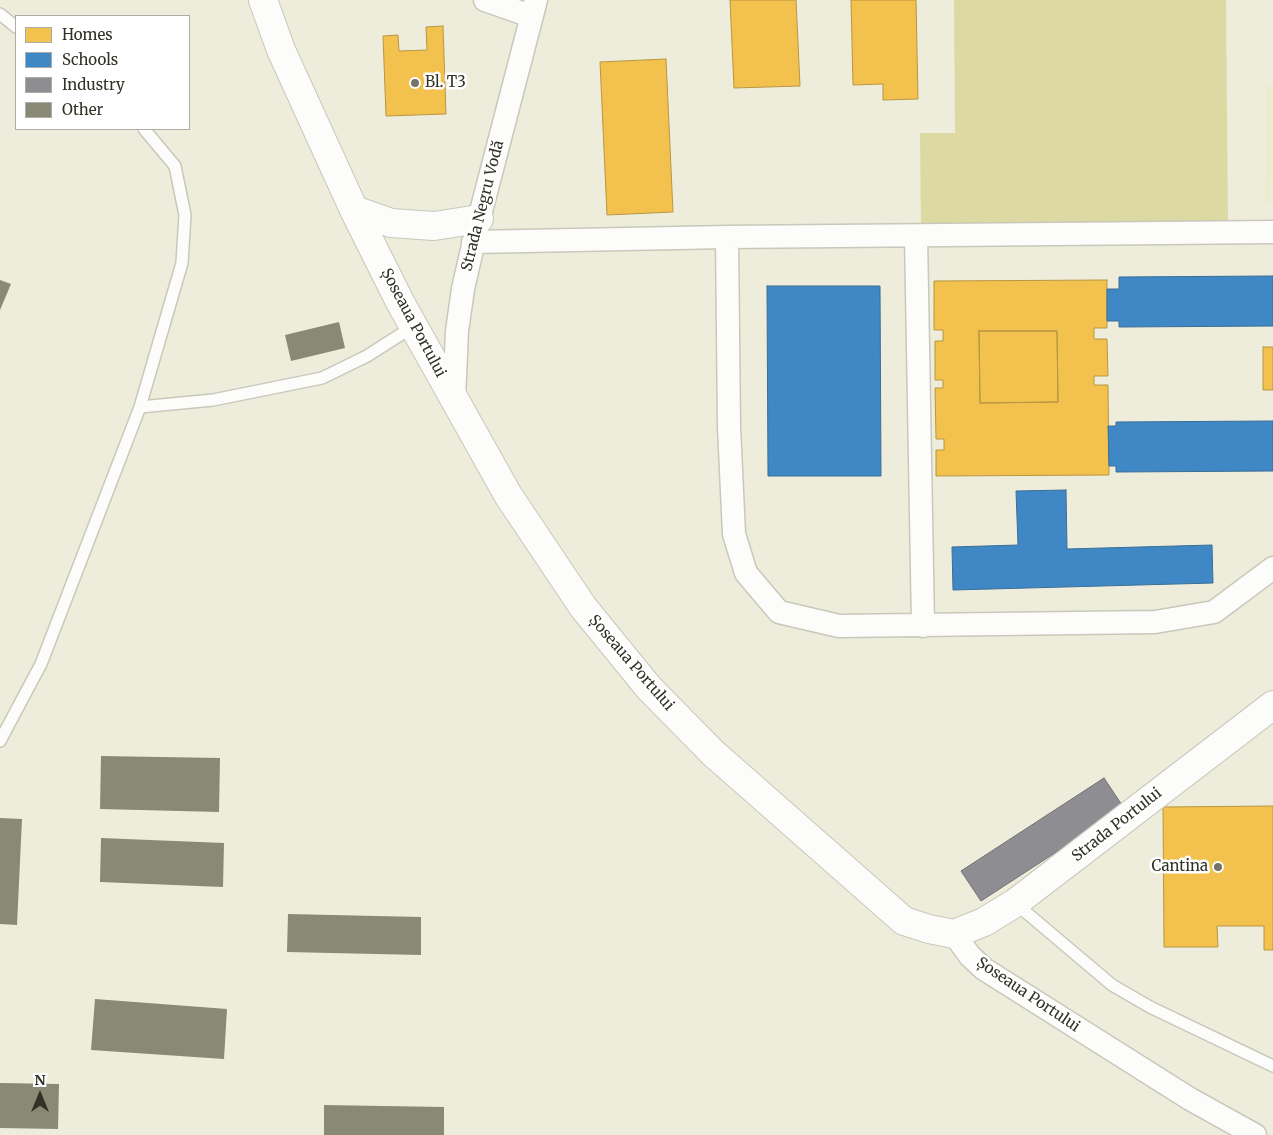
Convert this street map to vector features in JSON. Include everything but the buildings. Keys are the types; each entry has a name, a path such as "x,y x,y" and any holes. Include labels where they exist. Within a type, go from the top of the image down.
{"street":[{"name":"Strada Negru Vodă","path":"454,399 457,332 463,289 476,230 533,8 485,0"},
{"name":"Șoseaua Portului","path":"267,1 281,50 354,210 400,302 508,495 577,599 648,688 714,753 904,920 929,930 954,934 970,956 984,969 1190,1099 1255,1135"},
{"path":"354,210 391,223 476,230 727,237 1273,232"},
{"path":"916,236 922,626"},
{"path":"727,237 729,427 734,534 746,573 779,612 840,626 1155,622 1214,612 1273,568"},
{"name":"Strada Portului","path":"954,934 984,922 1015,904 1273,705"}],"lane":[{"path":"0,14 15,26"},
{"path":"0,740 41,664 140,407 182,263 184,215 175,166 145,130"},
{"path":"140,407 213,400 322,378 367,356 414,326"},
{"path":"1015,904 1112,985 1150,1007 1273,1066"}],"shaded area":[{"path":"954,0 1226,0 1228,226 921,228 920,133 955,133"},
{"path":"1266,86 1273,86 1273,202 1265,202"}],"place":[{"name":"Bl. T3","path":"415,83"},
{"name":"Cantina","path":"1218,867"}]}
